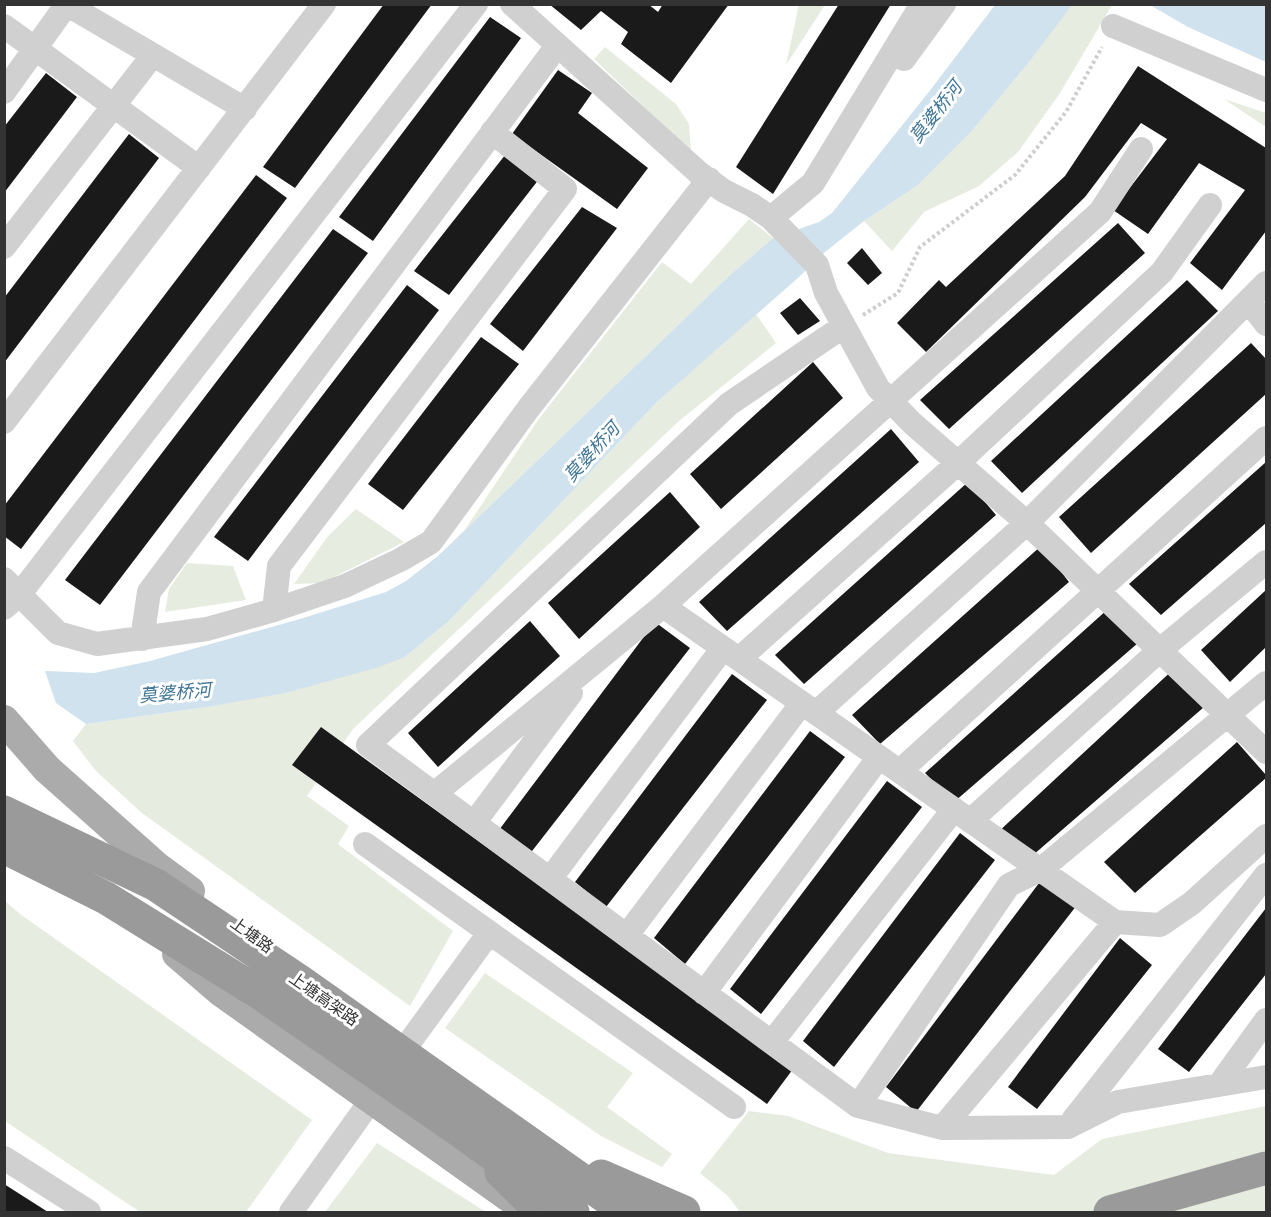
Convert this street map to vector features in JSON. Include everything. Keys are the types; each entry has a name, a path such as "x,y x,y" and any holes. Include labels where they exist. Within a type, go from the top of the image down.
{"highway":[{"name":"上塘高架路","path":"4,812 156,885 301,981 627,1212"},
{"name":"上塘高架路","path":"4,847 106,898 261,994 573,1212"},
{"path":"457,1129 542,1212"},
{"path":"509,1130 600,1176 684,1212"},
{"path":"1110,1212 1266,1168"}],"main road":[{"name":"上塘路","path":"4,720 47,769 156,866 635,1212"},
{"path":"4,796 63,857 220,991 530,1212"}],"lane":[{"path":"4,422 324,4"},
{"path":"476,4 10,594 58,633 97,644 207,629 345,586 400,560 431,542 528,409 709,179"},
{"path":"512,4 699,173 724,191 752,205 775,222 817,266 826,293 878,388 958,463 1027,523 1266,752"},
{"path":"775,222 813,183 922,4"},
{"path":"853,116 877,97 944,4"},
{"path":"4,92 67,5 245,109"},
{"path":"4,26 199,168"},
{"path":"1113,26 1266,90"},
{"path":"142,639 148,592 557,46"},
{"path":"4,248 153,56"},
{"path":"274,610 279,566 565,189 492,132"},
{"path":"434,794 663,606 1100,212 1141,149"},
{"path":"550,879 731,653 958,463 1162,272 1210,205"},
{"path":"627,936 809,708 1027,523 1266,283"},
{"path":"1249,302 1266,324"},
{"path":"844,326 729,404 368,745 858,1106 942,1128 1068,1127 1118,1102 1266,1077"},
{"path":"900,771 1266,438"},
{"path":"772,1042 962,815 1266,562"},
{"path":"663,606 1115,922 1160,924 1192,903 1266,836"},
{"path":"474,824 594,662"},
{"path":"858,1106 1009,885 1040,870 1229,716 1266,683"},
{"path":"704,993 879,757"},
{"path":"365,844 735,1107"},
{"path":"1068,1127 1266,875"},
{"path":"942,1128 1115,922"},
{"path":"406,1047 489,933"},
{"path":"1219,1085 1266,1020"},
{"path":"291,1212 372,1099"},
{"path":"4,1158 89,1212"}],"path":[{"path":"844,326 898,294 920,247 1015,175 1066,112 1113,26"}],"shaded area":[{"path":"799,4 825,5 786,65"},
{"path":"1071,5 1112,5 1060,93 1018,152 979,186 924,212 892,251 864,221 918,185 971,132 1030,61"},
{"path":"605,47 676,104 689,124 691,152 594,59"},
{"path":"1224,99 1266,113 1266,127"},
{"path":"749,219 773,238 729,276 464,531 538,420 662,262 691,284"},
{"path":"756,314 776,343 679,421 353,729 307,796 349,826 338,844 453,931 410,1006 142,813 96,771 73,741 86,724 207,707 405,657 449,621 656,403"},
{"path":"356,509 404,542 322,583 294,584 328,536"},
{"path":"187,563 233,566 246,600 165,612 169,589"},
{"path":"4,900 20,914 312,1120 246,1212 140,1212 5,1121"},
{"path":"485,973 633,1073 607,1107 672,1154 662,1167 601,1136 445,1028"},
{"path":"1266,1106 1266,1212 740,1212 728,1196 700,1173 749,1111 788,1116 888,1153 1054,1175 1102,1139"},
{"path":"377,1143 486,1212 325,1212"}],"water":[{"name":"莫婆桥河","path":"995,5 1072,5 1030,61 971,132 918,185 864,221 825,252 656,403 449,621 405,657 376,668 285,693 207,707 86,724 56,703 45,671 94,673 150,661 300,619 386,592 406,581 438,556 729,276 773,238 819,222 832,213"},
{"path":"1150,5 1266,5 1266,62 1188,27"}],"building":[{"path":"384,4 432,4 295,188 263,167"},
{"path":"549,4 648,4 658,12 663,4 729,4 671,83 621,44 628,32 601,11 581,30"},
{"path":"839,4 891,4 773,194 736,167"},
{"path":"490,17 521,38 373,241 339,217"},
{"path":"1138,66 1266,148 1266,231 1222,290 1190,263 1245,190 1199,163 1148,234 1113,210 1167,139 1141,123 1085,197 926,352 897,323 939,280 946,287 1065,176"},
{"path":"558,70 592,93 578,113 648,168 617,209 512,134"},
{"path":"46,73 77,97 4,193 4,127"},
{"path":"129,134 159,158 4,363 4,298"},
{"path":"509,150 543,174 449,295 414,271"},
{"path":"256,175 287,198 21,549 4,536 4,506"},
{"path":"582,207 617,228 523,351 490,324"},
{"path":"1118,223 1145,253 949,429 920,400"},
{"path":"333,229 368,253 100,605 65,580"},
{"path":"862,248 882,273 868,285 847,263"},
{"path":"1187,280 1218,311 1022,493 991,461"},
{"path":"407,285 439,310 248,561 214,537"},
{"path":"800,298 820,321 798,335 780,313"},
{"path":"481,337 519,364 403,510 368,484"},
{"path":"1251,343 1266,359 1266,394 1091,553 1059,517"},
{"path":"813,362 843,398 721,509 690,474"},
{"path":"891,429 919,462 727,631 699,602"},
{"path":"1266,462 1266,523 1161,615 1129,584"},
{"path":"968,482 996,515 804,684 775,655"},
{"path":"670,492 700,527 579,639 548,603"},
{"path":"1041,546 1069,582 880,744 852,715"},
{"path":"1266,590 1266,647 1230,682 1201,650"},
{"path":"1108,609 1138,643 954,802 925,773"},
{"path":"530,621 560,656 438,767 408,733"},
{"path":"655,622 690,648 529,855 499,830"},
{"path":"1177,666 1211,701 1025,862 996,834"},
{"path":"732,674 767,700 606,907 575,882"},
{"path":"321,727 793,1069 767,1104 292,765"},
{"path":"810,731 845,757 685,964 654,938"},
{"path":"1237,742 1266,775 1266,778 1135,893 1104,862"},
{"path":"887,781 922,807 761,1014 730,989"},
{"path":"960,833 995,860 834,1067 803,1041"},
{"path":"1042,879 1077,905 916,1112 886,1087"},
{"path":"1266,908 1266,974 1189,1072 1158,1049"},
{"path":"1120,938 1152,965 1037,1109 1008,1087"},
{"path":"4,1184 48,1212 4,1212"}]}
